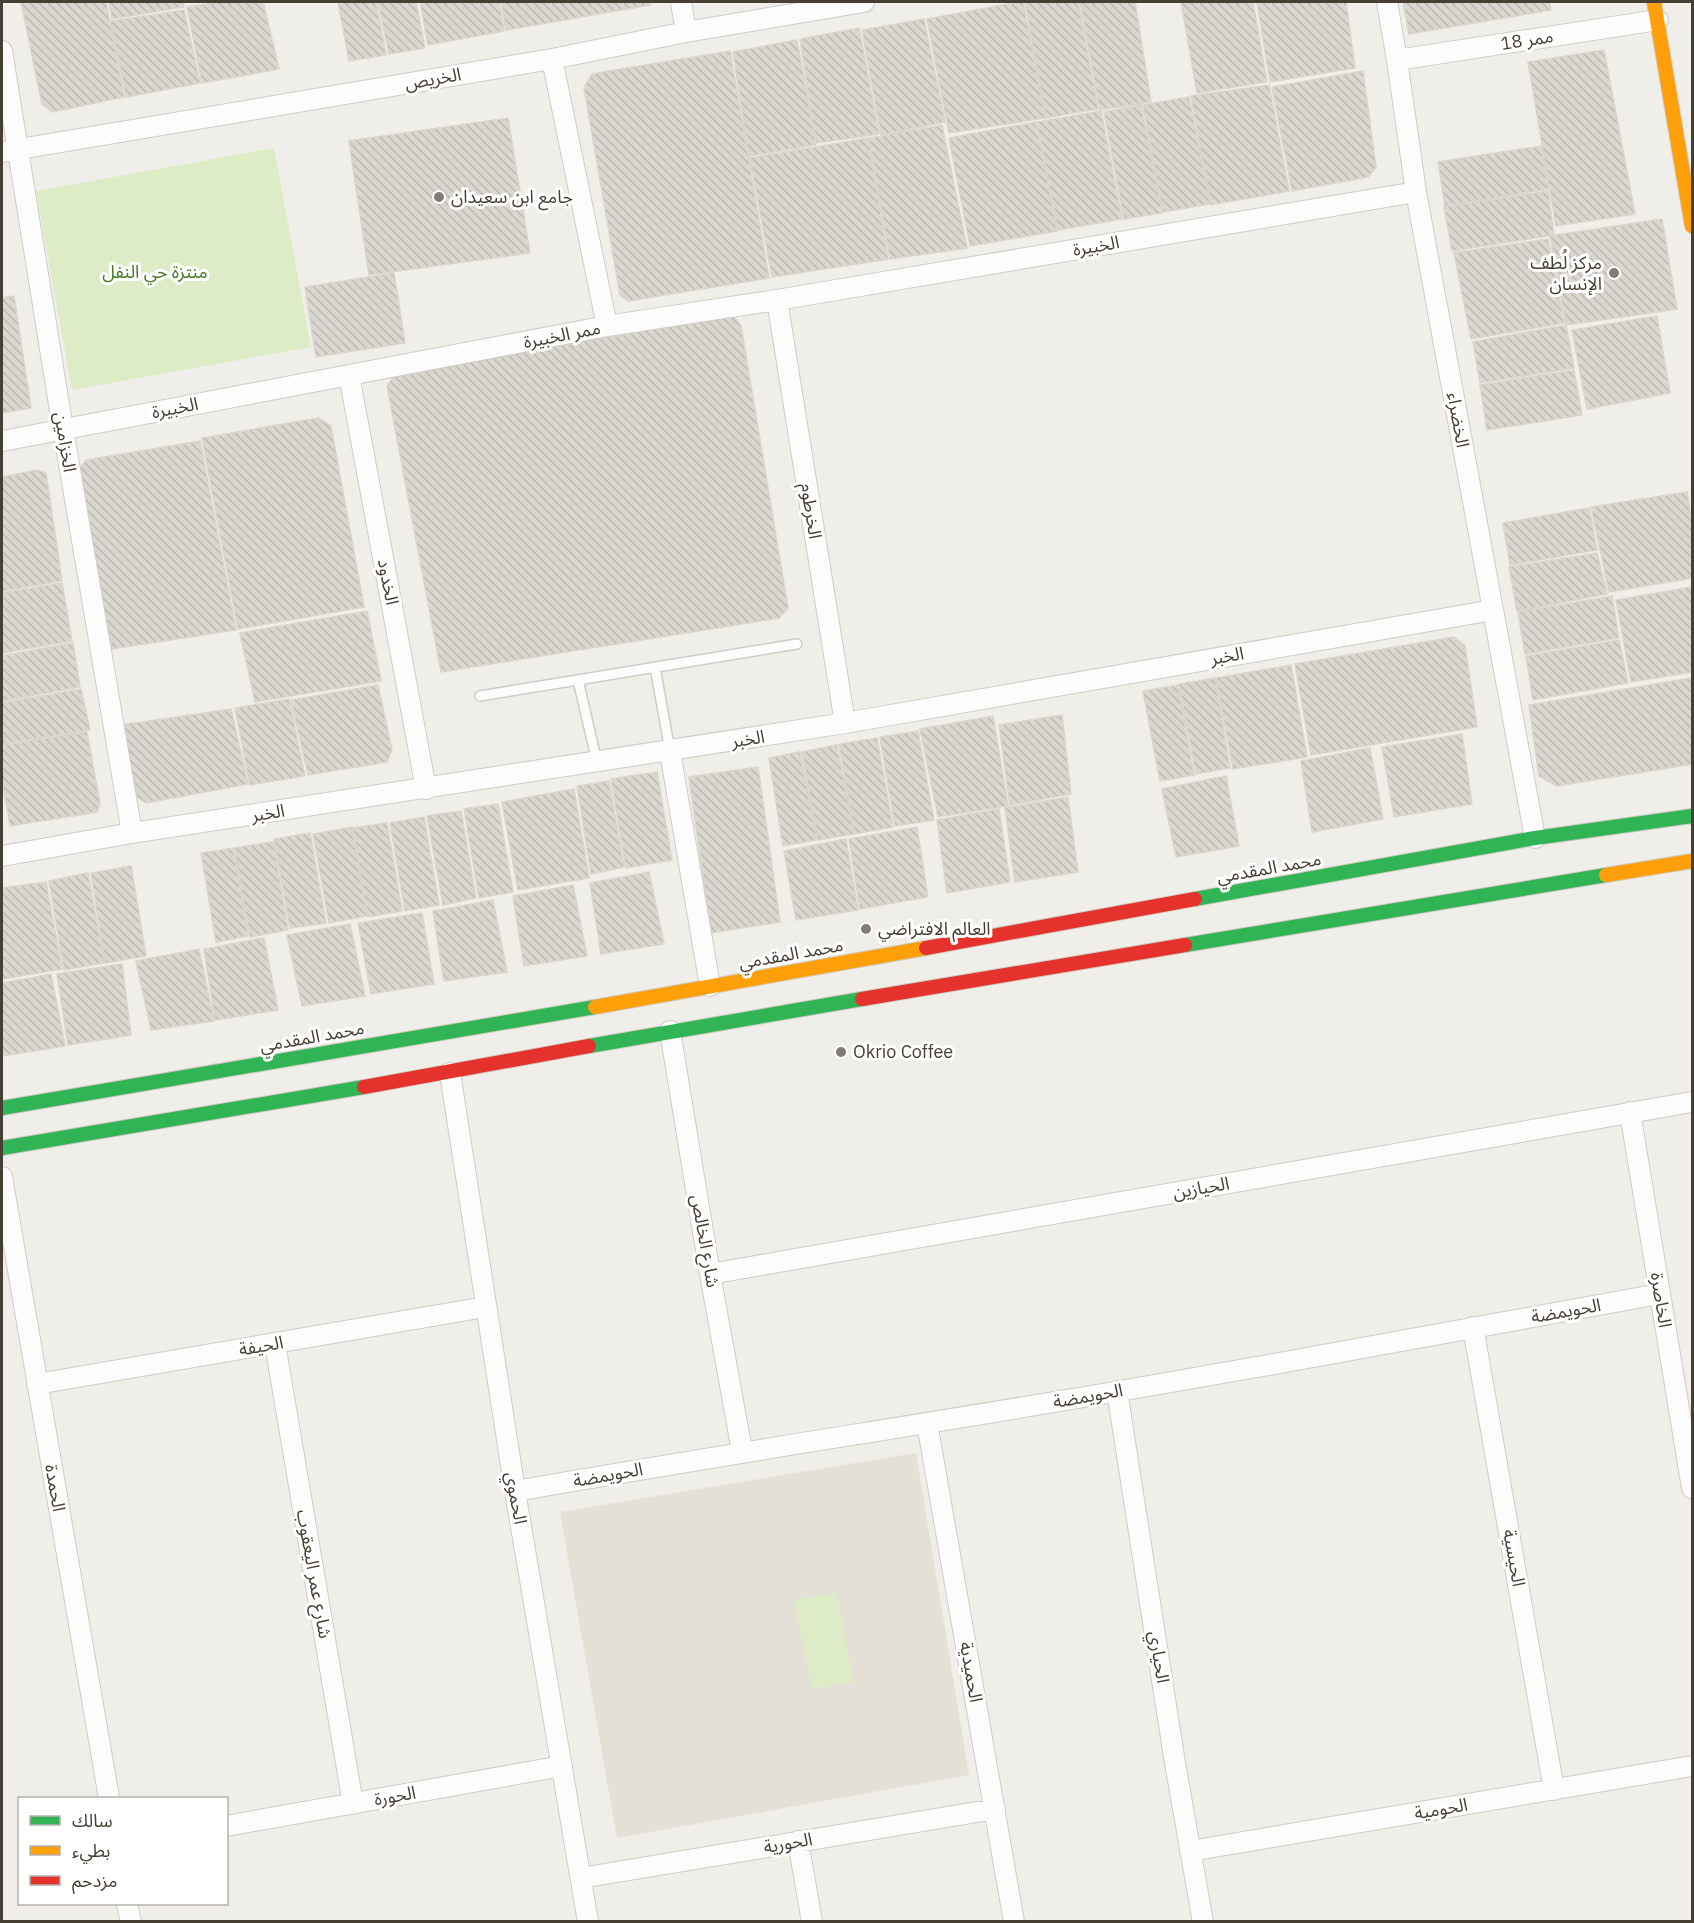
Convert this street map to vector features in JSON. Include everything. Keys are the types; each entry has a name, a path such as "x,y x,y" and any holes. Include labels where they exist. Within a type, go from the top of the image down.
{"street":[{"path":"681,2 686,32"},
{"name":"الخريص","path":"10,151 552,59 686,32 864,2"},
{"name":"الخضراء","path":"1387,2 1416,192 1535,838"},
{"path":"1656,11 1692,226"},
{"name":"ممر 18","path":"1397,60 1656,11"},
{"name":"الخزامين","path":"2,51 10,151 63,429 132,833"},
{"path":"552,59 607,326"},
{"name":"الخبيرة","path":"777,300 1416,192"},
{"name":"ممر الخبيرة","path":"349,375 607,326 777,300"},
{"name":"الخرطوم","path":"777,300 845,723"},
{"name":"الخبيرة","path":"2,441 349,375"},
{"name":"الخدود","path":"349,375 426,789"},
{"name":"الخبر","path":"2,856 132,833 670,752 1493,610"},
{"path":"670,752 710,986"},
{"name":"محمد المقدمي","path":"2,1108 615,1009 710,986 1535,838 1687,820"},
{"path":"2,1148 450,1073 620,1036 670,1031 1687,858"},
{"name":"شارع الخالص","path":"670,1031 742,1451"},
{"name":"الحموي","path":"450,1073 485,1307 588,1922"},
{"name":"الحيازين","path":"710,1274 1692,1102"},
{"name":"الخاصرة","path":"1630,1112 1692,1488"},
{"name":"الحمدة","path":"2,1177 109,1797"},
{"name":"الحويمضة","path":"515,1491 742,1451 1117,1391 1659,1294"},
{"name":"الحيفة","path":"38,1384 485,1307"},
{"name":"الحيسية","path":"1473,1327 1554,1790"},
{"name":"شارع عمر اليعقوب","path":"275,1344 353,1804"},
{"name":"الحياري","path":"1117,1391 1203,1922"},
{"name":"الحميدية","path":"927,1423 1014,1922"},
{"name":"الحورة","path":"228,1826 562,1766"},
{"name":"الحومية","path":"1190,1851 1692,1766"},
{"name":"الحورية","path":"581,1878 995,1809"},
{"path":"798,1841 812,1922"},
{"path":"128,1905 130,1922"}],"lane":[{"path":"480,696 797,644"},
{"path":"655,667 670,752"},
{"path":"578,680 597,762"}],"shaded area":[{"path":"916,1453 969,1775 617,1838 560,1512"}],"green space":[{"name":"منتزة حي النفل","path":"274,148 311,347 72,390 36,191"},
{"path":"837,1593 853,1682 812,1689 794,1600"}],"building":[{"path":"21,2 106,2 124,97 52,112 42,104"},
{"path":"109,2 183,2 184,7 112,19"},
{"path":"221,2 263,2 279,69 202,83 187,7"},
{"path":"338,2 376,2 386,55 349,61"},
{"path":"378,2 416,2 425,48 389,54"},
{"path":"420,2 499,2 504,31 428,45"},
{"path":"501,2 652,2 650,5 506,30"},
{"path":"1023,2 1045,118 949,133 927,19"},
{"path":"1025,2 1078,2 1098,109 1046,118"},
{"path":"1080,2 1135,2 1151,102 1100,110"},
{"path":"1181,2 1253,2 1267,82 1197,93"},
{"path":"1257,2 1346,2 1355,68 1270,82"},
{"path":"1403,2 1549,2 1551,10 1409,34"},
{"path":"184,10 200,83 126,97 111,21"},
{"path":"924,19 945,122 881,135 862,30"},
{"path":"859,28 879,134 816,143 800,39"},
{"path":"797,40 816,145 749,156 733,52"},
{"path":"1604,50 1635,214 1556,226 1528,62"},
{"path":"730,51 769,278 628,301 620,295 584,88 592,74"},
{"path":"1363,71 1376,167 1368,177 1292,191 1272,87"},
{"path":"1269,85 1289,191 1211,205 1191,96"},
{"path":"1189,97 1210,204 1163,212 1143,105"},
{"path":"1141,105 1162,213 1124,219 1104,112"},
{"path":"1101,111 1122,219 1058,230 1037,122"},
{"name":"جامع ابن سعيدان","path":"508,118 530,253 369,275 349,141"},
{"path":"1036,122 1057,231 970,246 949,138"},
{"path":"942,125 967,248 890,259 869,138"},
{"path":"868,138 888,259 772,277 750,158"},
{"path":"1541,146 1548,189 1445,206 1438,162"},
{"path":"1548,191 1554,235 1452,251 1444,207"},
{"name":"مركز لُطف الإنسان","path":"1662,219 1677,309 1566,325 1550,236"},
{"path":"1548,239 1564,323 1471,339 1454,253"},
{"path":"394,273 405,343 316,357 305,287"},
{"path":"14,296 31,408 2,413 2,298"},
{"path":"733,315 741,326 788,608 779,618 441,672 387,386 395,375"},
{"path":"1657,316 1670,393 1587,409 1572,330"},
{"path":"1566,325 1574,368 1480,383 1473,342"},
{"path":"1574,370 1582,415 1487,430 1480,385"},
{"path":"318,418 331,426 364,607 238,629 202,438"},
{"path":"200,441 236,630 112,649 77,471 87,460"},
{"path":"37,470 46,473 62,581 2,591 2,477"},
{"path":"1687,492 1692,523 1692,578 1609,592 1591,507"},
{"path":"1589,508 1597,550 1510,565 1503,523"},
{"path":"1597,553 1607,594 1517,611 1509,567"},
{"path":"62,583 72,641 2,653 2,593"},
{"path":"1692,587 1692,672 1631,682 1616,600"},
{"path":"1612,596 1619,638 1525,654 1518,612"},
{"path":"367,611 381,681 255,702 240,633"},
{"path":"1454,637 1465,646 1477,727 1311,755 1295,664"},
{"path":"1619,640 1628,683 1533,700 1526,656"},
{"path":"73,643 80,687 2,701 2,656"},
{"path":"1291,665 1307,757 1233,769 1216,678"},
{"path":"1215,678 1230,768 1196,774 1179,684"},
{"path":"1692,678 1692,764 1557,786 1539,776 1529,705"},
{"path":"378,685 392,750 387,762 308,775 291,700"},
{"path":"1178,685 1194,775 1160,781 1143,691"},
{"path":"81,689 90,730 2,744 2,703"},
{"path":"289,699 305,776 250,785 235,708"},
{"path":"231,709 248,784 146,803 137,797 122,725"},
{"path":"1062,715 1071,794 1010,805 999,725"},
{"path":"993,716 1008,806 938,817 920,729"},
{"path":"918,731 934,820 895,826 880,737"},
{"path":"87,732 100,804 97,812 10,826 2,779 2,745"},
{"path":"1462,734 1472,804 1394,817 1382,747"},
{"path":"877,738 893,827 855,834 839,744"},
{"path":"837,745 854,834 818,840 802,752"},
{"path":"1370,748 1383,819 1312,832 1301,761"},
{"path":"800,752 817,840 783,846 769,758"},
{"path":"758,767 780,922 711,933 689,777"},
{"path":"657,772 672,860 626,868 611,779"},
{"path":"1226,776 1239,846 1176,857 1162,789"},
{"path":"609,781 624,867 591,874 577,786"},
{"path":"574,789 589,878 518,890 502,802"},
{"path":"1068,797 1078,872 1015,882 1005,808"},
{"path":"498,804 513,892 479,898 464,809"},
{"path":"999,809 1010,882 947,893 937,820"},
{"path":"461,811 476,898 443,905 427,816"},
{"path":"424,817 439,905 405,911 390,823"},
{"path":"387,823 402,911 368,917 353,828"},
{"path":"352,827 367,916 329,923 313,834"},
{"path":"917,827 928,897 860,909 849,839"},
{"path":"310,833 326,923 290,928 274,839"},
{"path":"846,839 858,910 796,920 784,851"},
{"path":"273,842 288,930 250,937 234,848"},
{"path":"233,848 248,936 216,942 201,853"},
{"path":"131,866 146,956 105,963 91,873"},
{"path":"649,872 664,944 601,954 590,883"},
{"path":"88,873 104,963 64,970 49,881"},
{"path":"46,882 62,969 2,979 2,888"},
{"path":"573,885 587,956 524,966 513,896"},
{"path":"493,900 507,972 444,981 433,911"},
{"path":"422,913 434,984 371,994 358,923"},
{"path":"350,924 365,996 302,1006 287,935"},
{"path":"264,938 278,1010 215,1020 204,949"},
{"path":"199,949 214,1021 151,1030 136,961"},
{"path":"122,964 131,1035 68,1045 57,974"},
{"path":"51,974 65,1046 2,1056 2,983"}],"traffic: fast":[{"path":"1195,899 1535,838 1692,816"},
{"path":"1185,945 1606,875"},
{"path":"589,1046 862,999"},
{"path":"2,1108 595,1007"},
{"path":"2,1148 364,1087"}],"traffic: slow":[{"path":"1654,2 1692,226"},
{"path":"1606,875 1692,861"},
{"path":"595,1007 926,948"}],"traffic: jam":[{"path":"926,948 1195,899"},
{"path":"862,999 1185,945"},
{"path":"364,1087 589,1046"}],"place":[{"name":"جامع ابن سعيدان","path":"439,197"},
{"name":"مركز لُطف الإنسان","path":"1614,273"},
{"name":"العالم الافتراضي","path":"866,929"},
{"name":"Okrio Coffee","path":"841,1052"}]}
